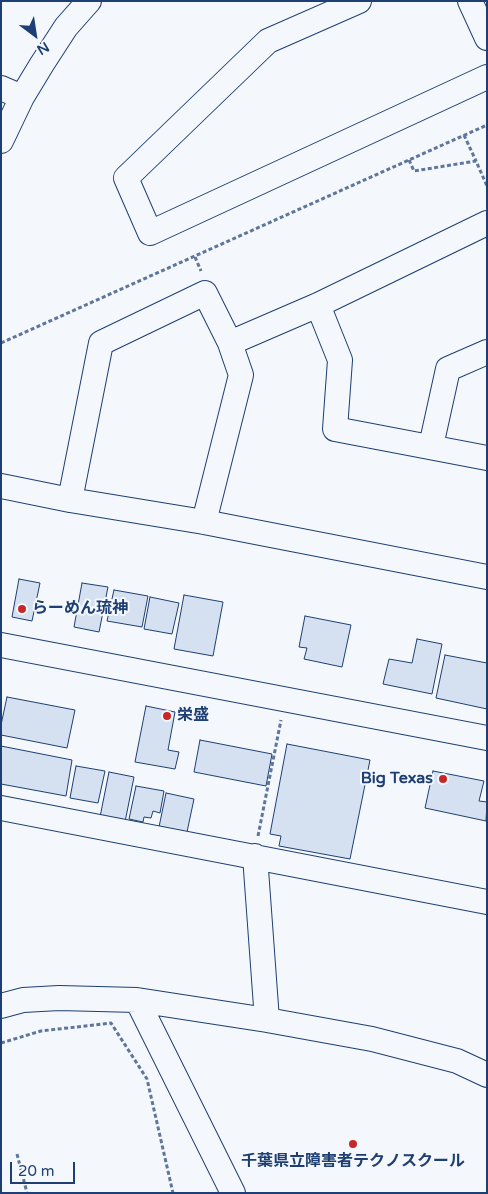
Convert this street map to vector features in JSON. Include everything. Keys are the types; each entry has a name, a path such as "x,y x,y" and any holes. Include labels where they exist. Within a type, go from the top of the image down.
{"street":[{"path":"1,141 12,93 89,1"},
{"path":"359,1 268,41 126,178 150,232 487,77"},
{"path":"470,1 487,38"},
{"path":"230,343 318,305 487,223"},
{"path":"70,500 101,343 205,293 230,343 241,375 204,522"},
{"path":"318,305 340,360 335,429 487,458"},
{"path":"430,446 448,369 487,352"},
{"path":"1,486 70,500 204,522 487,577"},
{"path":"1,645 487,738"},
{"path":"1,808 487,902"},
{"path":"255,856 267,1020"},
{"path":"1,1006 24,1000 59,998 137,1000 267,1020 372,1039 457,1061 487,1075"},
{"path":"137,1000 232,1193"}],"path":[{"path":"1,343 487,125"},
{"path":"464,135 487,186"},
{"path":"409,160 414,171 476,161"},
{"path":"255,856 285,699"},
{"path":"1,1043 40,1031 112,1023 147,1080 173,1193"},
{"path":"17,1154 27,1193"}],"building":[{"path":"19,579 40,583 32,621 12,617"},
{"path":"82,583 108,587 99,632 74,627"},
{"path":"114,590 148,596 142,627 107,621"},
{"path":"184,595 223,602 213,656 174,649"},
{"path":"150,597 179,603 172,634 144,629"},
{"path":"305,616 351,625 342,667 304,659 307,648 299,647"},
{"path":"417,639 442,644 432,694 383,684 389,659 412,663"},
{"path":"445,655 487,663 487,709 436,698"},
{"path":"7,697 75,710 67,748 1,735 1,725"},
{"path":"146,706 175,712 168,750 179,752 175,769 135,762"},
{"path":"200,740 272,754 266,786 194,772"},
{"path":"287,744 370,760 350,859 279,846 281,836 270,834"},
{"path":"1,746 72,760 66,796 1,784"},
{"path":"76,766 105,771 98,803 70,798"},
{"path":"433,771 484,781 479,801 487,802 486,821 425,808"},
{"path":"109,772 134,777 125,822 100,817"},
{"path":"136,786 164,791 160,813 153,811 151,818 144,817 143,822 129,819"},
{"path":"166,793 194,799 187,832 159,827"}],"place":[{"name":"らーめん琉神","path":"22,609"},
{"name":"栄盛","path":"167,716"},
{"name":"Big Texas","path":"443,779"},
{"name":"千葉県立障害者テクノスクール","path":"353,1144"}]}
